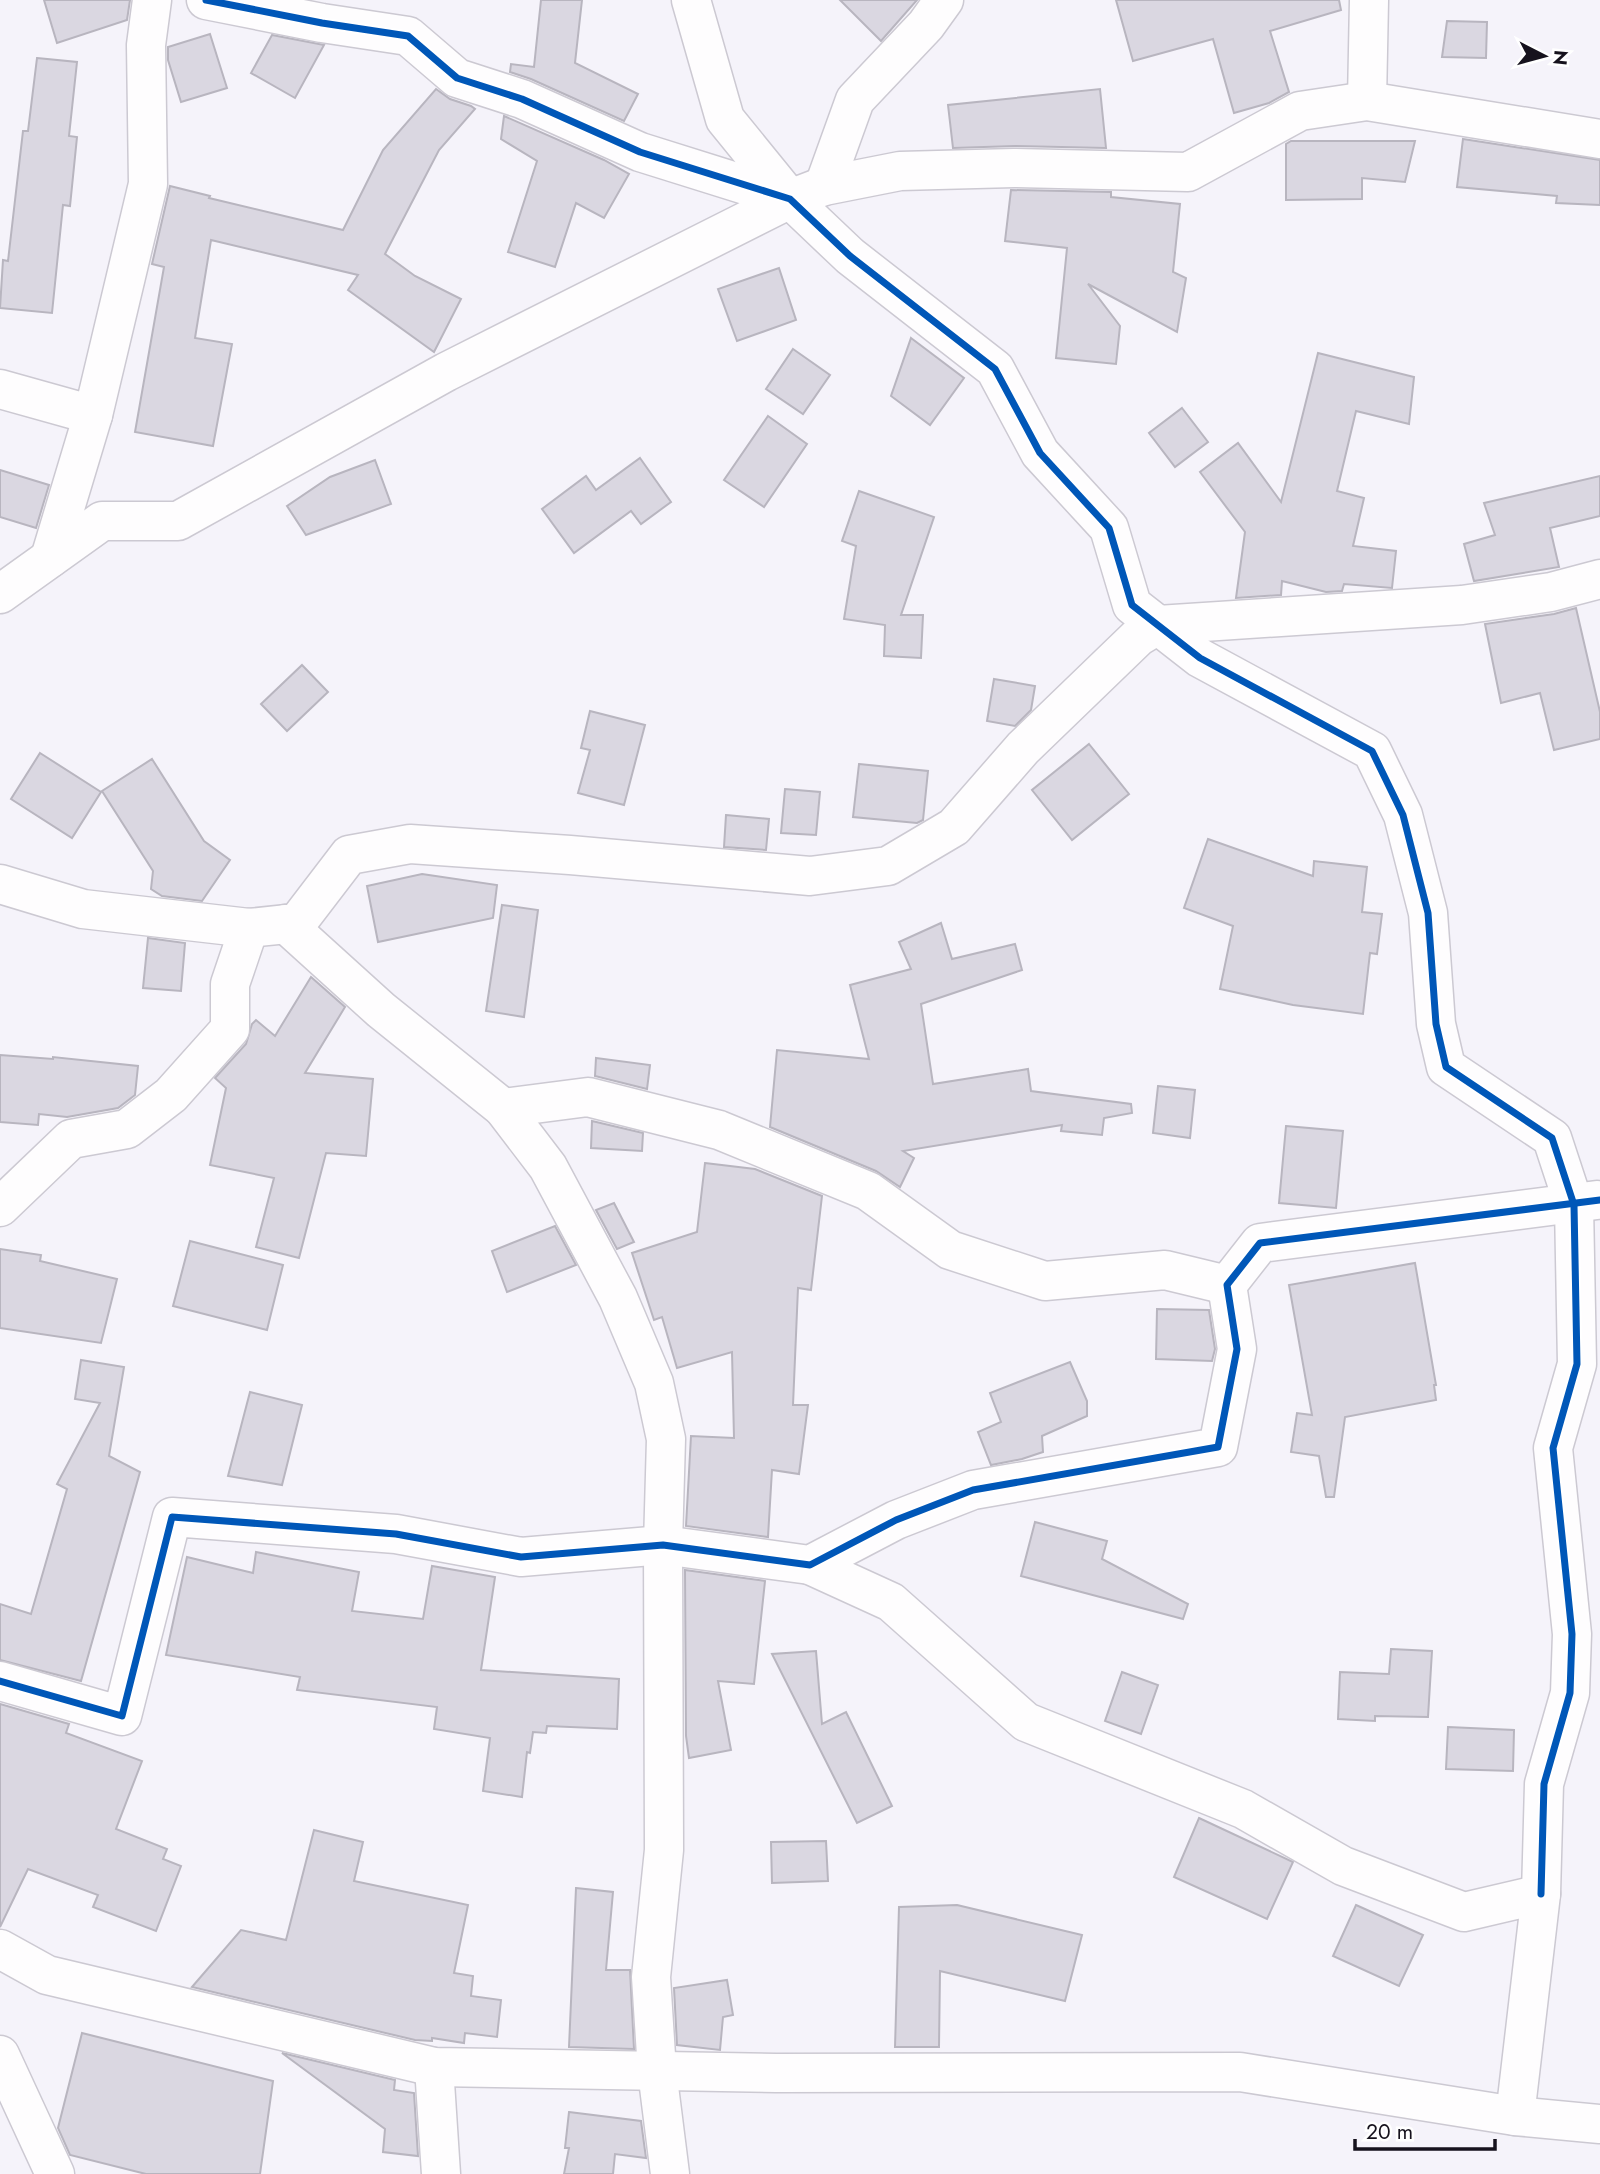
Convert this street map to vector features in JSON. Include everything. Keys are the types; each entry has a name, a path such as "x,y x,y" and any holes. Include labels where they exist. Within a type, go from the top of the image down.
{"street":[{"path":"50,558 93,415 148,184 146,45 152,0"},
{"path":"206,0 322,23 408,36 457,78 522,99 640,152 807,193"},
{"path":"691,0 725,119 807,193 850,256 995,369 1040,453 1109,528 1132,605 1200,658 1372,751 1403,815 1428,913 1436,1024 1446,1067 1552,1138 1587,1202 1577,1364 1553,1448 1572,1634 1570,1693 1544,1784 1541,1894 1515,2116"},
{"path":"807,193 855,100 926,25 944,0"},
{"path":"1367,101 1369,0"},
{"path":"0,594 102,521 178,521 446,372 807,193 900,171 1014,168 1188,172 1300,111 1367,101 1600,139"},
{"path":"0,389 93,415"},
{"path":"0,884 83,909 267,926 297,923 349,855 410,844 810,876 888,866 954,827 1023,748 1138,636 1158,625 1462,605 1551,592 1600,579"},
{"path":"267,926 381,1010 503,1108 548,1167 618,1298 654,1383 666,1439 663,1545 664,1850 651,1976 657,2071 670,2174"},
{"path":"0,1207 71,1139 127,1129 171,1095 230,1029 230,984 267,926"},
{"path":"503,1108 587,1097 719,1130 868,1191 950,1250 1045,1281 1165,1270 1227,1285"},
{"path":"810,1565 896,1520 973,1490 1218,1447 1237,1349 1227,1285 1261,1243 1587,1202"},
{"path":"0,1681 122,1716 172,1517 396,1534 521,1557 663,1545 810,1565 891,1602 1026,1722 1243,1809 1343,1866 1465,1912 1541,1894"},
{"path":"0,1949 47,1975 434,2067 776,2073 1240,2072 1515,2116 1600,2124"},
{"path":"0,2055 55,2174"},
{"path":"434,2067 441,2174"}],"building":[{"path":"44,0 130,0 127,20 57,43"},
{"path":"541,0 582,0 575,63 638,94 624,121 510,72 511,64 534,67"},
{"path":"840,0 917,0 881,41"},
{"path":"1116,0 1339,0 1341,10 1270,31 1289,92 1269,103 1234,113 1213,39 1133,61"},
{"path":"1447,21 1487,22 1486,58 1442,57"},
{"path":"210,34 227,88 181,102 168,60 168,47"},
{"path":"272,35 324,45 295,98 251,73"},
{"path":"37,58 77,62 69,136 77,137 70,206 63,205 52,313 0,308 3,260 8,261 23,131 28,131"},
{"path":"436,89 450,99 475,109 439,150 385,254 415,276 461,299 434,352 348,290 358,275 211,240 195,338 232,344 213,446 135,432 164,267 152,264 170,186 343,230 383,150"},
{"path":"1100,89 1106,148 953,148 948,105"},
{"path":"504,116 604,160 629,174 604,218 576,203 555,267 508,252 537,161 501,139"},
{"path":"1463,139 1600,160 1600,205 1556,203 1557,196 1457,187"},
{"path":"1291,141 1415,141 1405,182 1362,178 1362,199 1286,200 1286,144"},
{"path":"1011,190 1111,192 1111,197 1180,204 1173,272 1186,278 1177,332 1088,284 1120,326 1116,364 1056,358 1067,248 1005,241"},
{"path":"779,268 796,320 737,341 718,289"},
{"path":"911,338 964,378 930,425 891,396"},
{"path":"793,349 830,375 803,414 766,389"},
{"path":"1318,353 1414,377 1409,424 1356,411 1337,491 1364,498 1353,546 1396,551 1392,588 1344,584 1342,591 1326,592 1282,581 1281,595 1236,598 1245,532 1200,472 1238,443 1281,502"},
{"path":"1182,408 1208,442 1175,467 1149,433"},
{"path":"768,416 807,444 764,507 724,480"},
{"path":"640,458 671,502 641,524 631,511 574,553 542,509 586,476 596,490"},
{"path":"375,460 391,504 306,535 287,506 330,477"},
{"path":"0,470 49,485 36,528 0,517"},
{"path":"1600,476 1600,516 1550,528 1559,567 1474,581 1464,544 1495,535 1484,503"},
{"path":"859,491 934,517 901,615 923,615 921,658 884,656 885,625 844,619 856,546 842,541"},
{"path":"1576,608 1600,712 1600,739 1554,750 1540,693 1501,703 1485,624"},
{"path":"302,665 328,692 287,731 261,704"},
{"path":"994,679 1035,686 1031,710 1015,726 987,721"},
{"path":"590,711 645,725 624,805 578,793 590,750 581,748"},
{"path":"1089,744 1129,794 1072,840 1032,790"},
{"path":"40,753 101,792 72,838 11,799"},
{"path":"152,759 204,841 230,860 202,901 162,896 151,889 153,871 102,791"},
{"path":"859,764 928,771 923,820 917,823 853,817"},
{"path":"785,789 820,792 816,835 781,833"},
{"path":"726,815 769,819 766,850 724,847"},
{"path":"1208,839 1313,876 1314,861 1367,867 1362,912 1382,914 1377,954 1370,953 1363,1014 1293,1005 1220,989 1233,926 1184,908"},
{"path":"422,874 497,885 493,918 378,942 367,886"},
{"path":"502,905 538,910 524,1017 486,1011"},
{"path":"941,923 952,959 1015,944 1022,970 921,1004 933,1084 1028,1069 1031,1091 1131,1104 1132,1113 1104,1118 1102,1135 1061,1131 1062,1125 903,1151 914,1158 900,1187 876,1171 770,1127 777,1050 869,1059 850,985 911,969 899,942"},
{"path":"148,938 185,943 181,991 143,988"},
{"path":"311,977 345,1007 305,1073 373,1079 366,1156 326,1153 299,1258 256,1247 274,1178 210,1165 226,1088 215,1078 246,1044 252,1024 256,1020 275,1036"},
{"path":"0,1055 53,1057 138,1066 135,1095 118,1108 67,1117 39,1114 38,1125 0,1122"},
{"path":"596,1058 650,1065 647,1089 595,1076"},
{"path":"1158,1086 1195,1090 1190,1138 1153,1133"},
{"path":"592,1121 643,1133 642,1151 591,1148"},
{"path":"1286,1126 1343,1131 1336,1208 1279,1203"},
{"path":"705,1163 755,1169 822,1196 811,1290 798,1288 793,1405 808,1405 799,1474 772,1470 768,1537 686,1526 691,1436 734,1438 732,1352 677,1368 662,1317 654,1320 632,1253 697,1232"},
{"path":"614,1203 634,1242 617,1249 596,1210"},
{"path":"555,1226 576,1265 507,1292 492,1251"},
{"path":"190,1241 283,1265 267,1330 173,1306"},
{"path":"0,1249 41,1255 40,1261 117,1279 101,1343 0,1328"},
{"path":"1415,1263 1436,1385 1436,1400 1345,1417 1334,1497 1326,1497 1319,1456 1291,1452 1297,1413 1312,1415 1289,1285"},
{"path":"1157,1309 1209,1310 1215,1349 1212,1361 1156,1359"},
{"path":"81,1360 124,1367 109,1456 140,1472 81,1681 0,1660 0,1604 31,1614 67,1489 57,1484 100,1403 75,1399"},
{"path":"1070,1362 1087,1401 1087,1416 1042,1436 1043,1452 991,1465 978,1432 1001,1422 990,1393"},
{"path":"250,1392 302,1405 282,1485 228,1476"},
{"path":"1035,1522 1107,1541 1102,1559 1188,1604 1183,1619 1021,1576"},
{"path":"256,1552 359,1572 352,1611 423,1619 432,1566 495,1577 481,1670 619,1679 617,1729 547,1726 546,1733 533,1732 530,1753 527,1752 522,1797 483,1791 490,1738 434,1729 437,1707 297,1690 300,1677 166,1655 187,1557 253,1573"},
{"path":"685,1570 765,1581 754,1684 718,1681 731,1750 689,1758 686,1736"},
{"path":"1391,1649 1432,1651 1428,1717 1375,1716 1375,1721 1338,1719 1340,1672 1389,1674"},
{"path":"816,1651 822,1724 846,1712 892,1806 857,1823 772,1654"},
{"path":"1122,1672 1158,1685 1141,1734 1105,1721"},
{"path":"0,1704 69,1724 66,1733 142,1761 116,1829 167,1849 163,1859 181,1866 156,1931 93,1907 98,1895 28,1869 0,1927"},
{"path":"1448,1727 1514,1730 1513,1771 1446,1769"},
{"path":"1199,1818 1293,1862 1267,1919 1174,1877"},
{"path":"314,1830 363,1842 354,1881 468,1905 454,1973 473,1976 471,1996 501,2000 497,2037 465,2033 464,2043 432,2038 432,2041 415,2040 192,1987 241,1930 286,1940"},
{"path":"826,1841 828,1881 772,1883 771,1842"},
{"path":"576,1888 613,1892 606,1970 630,1970 634,2049 569,2047"},
{"path":"957,1905 1082,1935 1065,2001 940,1971 939,2047 895,2047 899,1907"},
{"path":"1356,1905 1423,1935 1399,1986 1333,1956"},
{"path":"727,1980 733,2015 723,2017 720,2050 677,2045 674,1988"},
{"path":"82,2033 273,2081 260,2174 146,2174 70,2155 58,2128"},
{"path":"282,2053 395,2080 394,2090 414,2093 418,2156 383,2152 385,2129"},
{"path":"569,2112 641,2121 646,2158 615,2154 613,2174 564,2174 569,2148 565,2148"}],"cycle path":[{"path":"206,0 322,23 408,36 457,78 522,99 640,152 790,199 850,256 995,369 1040,453 1109,528 1132,605 1200,658 1372,751 1403,815 1428,913 1436,1024 1446,1067 1552,1138 1574,1205 1577,1364 1553,1448 1572,1634 1570,1693 1544,1784 1541,1894"},
{"path":"0,1681 122,1716 172,1517 396,1534 521,1557 663,1545 810,1565 896,1520 973,1490 1218,1447 1237,1349 1227,1285 1260,1243 1600,1200"}]}
